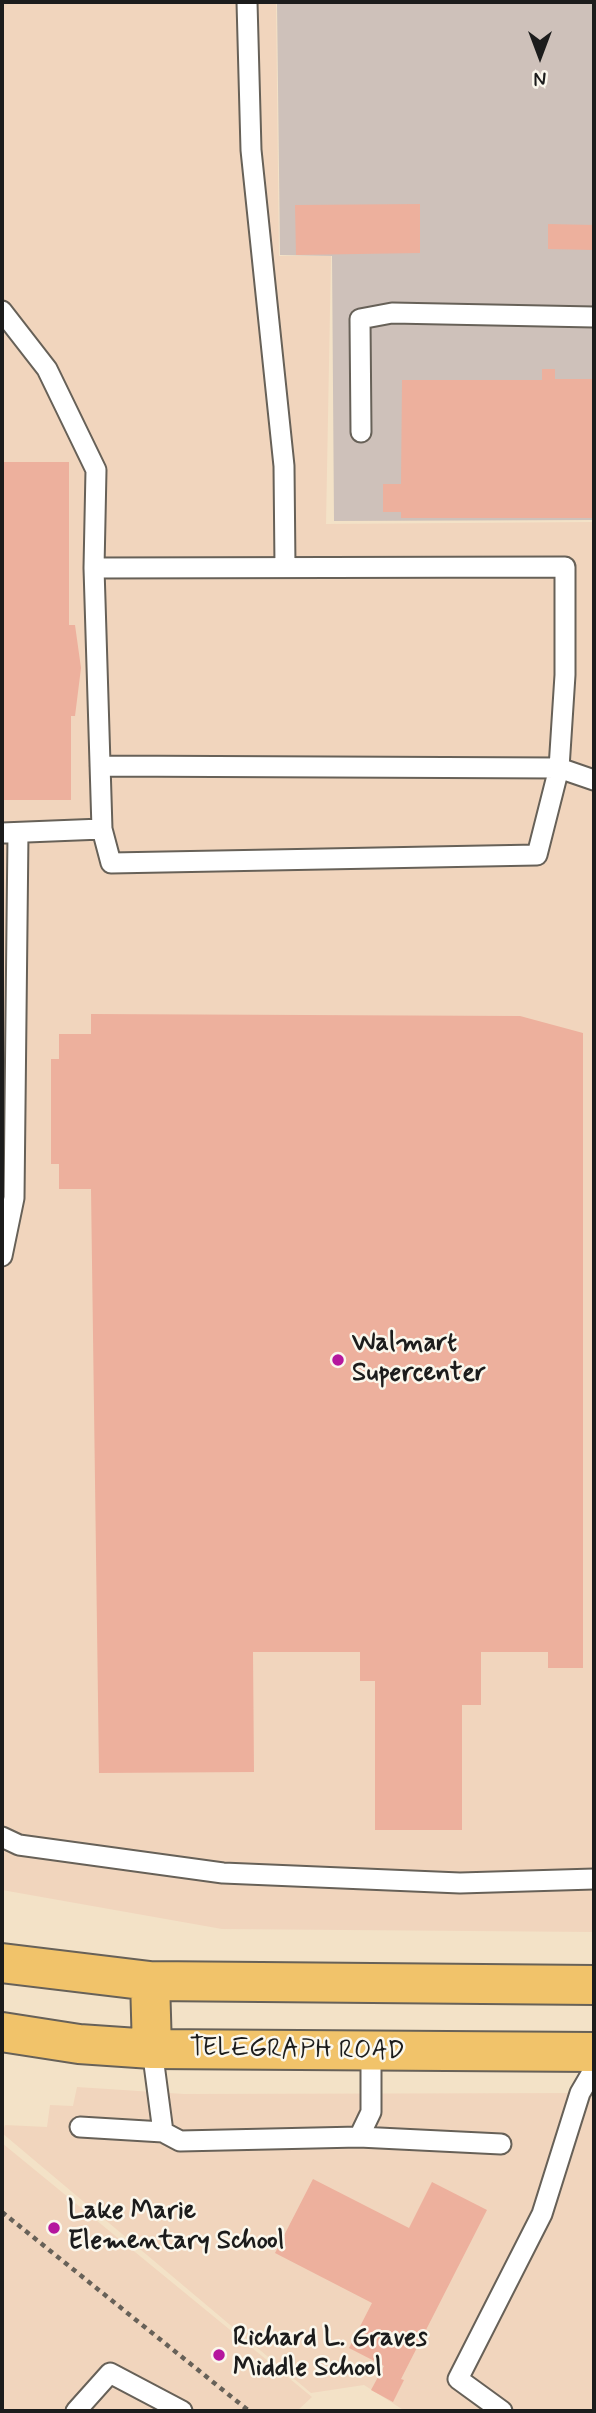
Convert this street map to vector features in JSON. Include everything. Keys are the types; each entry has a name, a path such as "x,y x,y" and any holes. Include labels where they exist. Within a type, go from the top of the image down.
{"main road":[{"path":"2,1963 150,1981 594,1985"},
{"path":"150,1981 152,2049"},
{"name":"TELEGRAPH ROAD","path":"2,2032 79,2044 152,2049 371,2053 594,2052"}],"lane":[{"path":"247,2 251,150 284,466 285,567"},
{"path":"2,311 47,369 96,470 94,568 102,829 111,863 537,855 559,768 565,675 565,567 94,568"},
{"path":"361,432 360,319 392,313 594,317"},
{"path":"100,766 559,768 594,780"},
{"path":"2,1256 14,1198 10,834 102,829"},
{"path":"2,1838 19,1845 223,1873 460,1883 594,1879"},
{"path":"152,2049 163,2132"},
{"path":"359,2137 371,2112 371,2053"},
{"path":"502,2411 458,2378 542,2214 580,2093 594,2070"},
{"path":"80,2127 163,2132 180,2141 359,2137 501,2144"},
{"path":"76,2411 110,2374 182,2411"}],"path":[{"path":"2,2212 249,2411"}],"shaded area":[{"path":"2,2 276,2 279,256 331,256 326,524 594,522 594,1932 222,1929 2,1890"},
{"path":"277,2 594,2 594,520 334,521 332,256 280,255"},
{"path":"77,2087 184,2094 594,2093 594,2411 405,2411 364,2385 311,2393 2,2133 5,2125 47,2127 50,2105 73,2106"},
{"name":"Lake Marie Elementary School","path":"2,2143 312,2397 297,2411 2,2411"}],"building":[{"path":"420,204 420,253 296,255 295,205"},
{"path":"548,224 594,225 594,250 548,249"},
{"path":"542,369 555,369 555,379 594,379 594,518 401,518 401,512 383,512 383,484 401,484 402,380 542,380"},
{"path":"2,462 69,462 69,625 75,625 81,668 75,716 71,716 71,800 2,800"},
{"name":"Walmart Supercenter","path":"91,1014 520,1016 583,1033 583,1668 548,1668 548,1652 481,1652 481,1705 462,1705 462,1830 375,1830 375,1681 360,1681 360,1652 253,1652 254,1772 99,1773 91,1189 59,1189 59,1164 51,1164 51,1059 59,1059 59,1034 91,1034"},
{"path":"594,2116 594,2154 592,2154"},
{"path":"313,2179 409,2228 432,2182 487,2210 401,2379 404,2380 393,2402 371,2390 384,2366 349,2348 372,2303 275,2253"}],"place":[{"name":"Walmart Supercenter","path":"338,1360"},
{"name":"Lake Marie Elementary School","path":"54,2228"},
{"name":"Richard L. Graves Middle School","path":"219,2355"}]}
